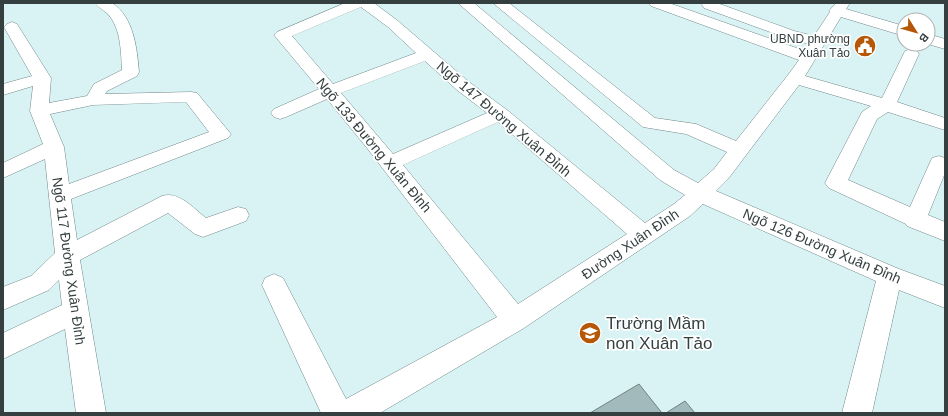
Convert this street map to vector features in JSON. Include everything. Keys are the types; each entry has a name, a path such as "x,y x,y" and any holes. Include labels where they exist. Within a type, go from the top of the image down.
{"street":[{"name":"Ngõ 133 Đường Xuân Đỉnh","path":"357,3 282,35 390,163 515,320"},
{"name":"Ngõ 147 Đường Xuân Đỉnh","path":"365,3 393,24 463,86 500,114 644,235"},
{"name":"Ngõ 126 Đường Xuân Đỉnh","path":"466,3 666,175 699,193 890,276 945,298"},
{"path":"500,3 650,123 690,128 738,150"},
{"path":"656,3 812,49"},
{"path":"93,100 100,88 132,72 128,42 121,22 108,4"},
{"path":"709,5 789,34 812,49"},
{"path":"839,7 896,29"},
{"name":"Đường Xuân Đỉnh","path":"351,413 515,320 682,210 721,174 795,78 839,7"},
{"path":"3,90 42,78 12,27"},
{"path":"280,113 330,91 427,54"},
{"path":"911,54 891,98 886,104 869,116 836,183 915,220 945,232"},
{"name":"Ngõ 117 Đường Xuân Đỉnh","path":"42,78 39,111 54,147 91,413"},
{"path":"795,78 886,104 945,124"},
{"path":"39,111 93,100 191,97 221,134 60,195"},
{"path":"390,163 500,114"},
{"path":"3,172 54,147"},
{"path":"915,220 939,163"},
{"path":"3,300 40,283 69,255 170,202 203,228 238,215"},
{"path":"863,411 890,276"},
{"path":"274,285 337,413"},
{"path":"3,346 76,311"}],"building":[{"path":"639,384 662,413 590,413"},
{"path":"685,401 695,413 666,413"}],"place":[{"name":"UBND phường Xuân Tảo","path":"865,46"},
{"name":"Trường Mầm non Xuân Tảo","path":"590,333"}]}
